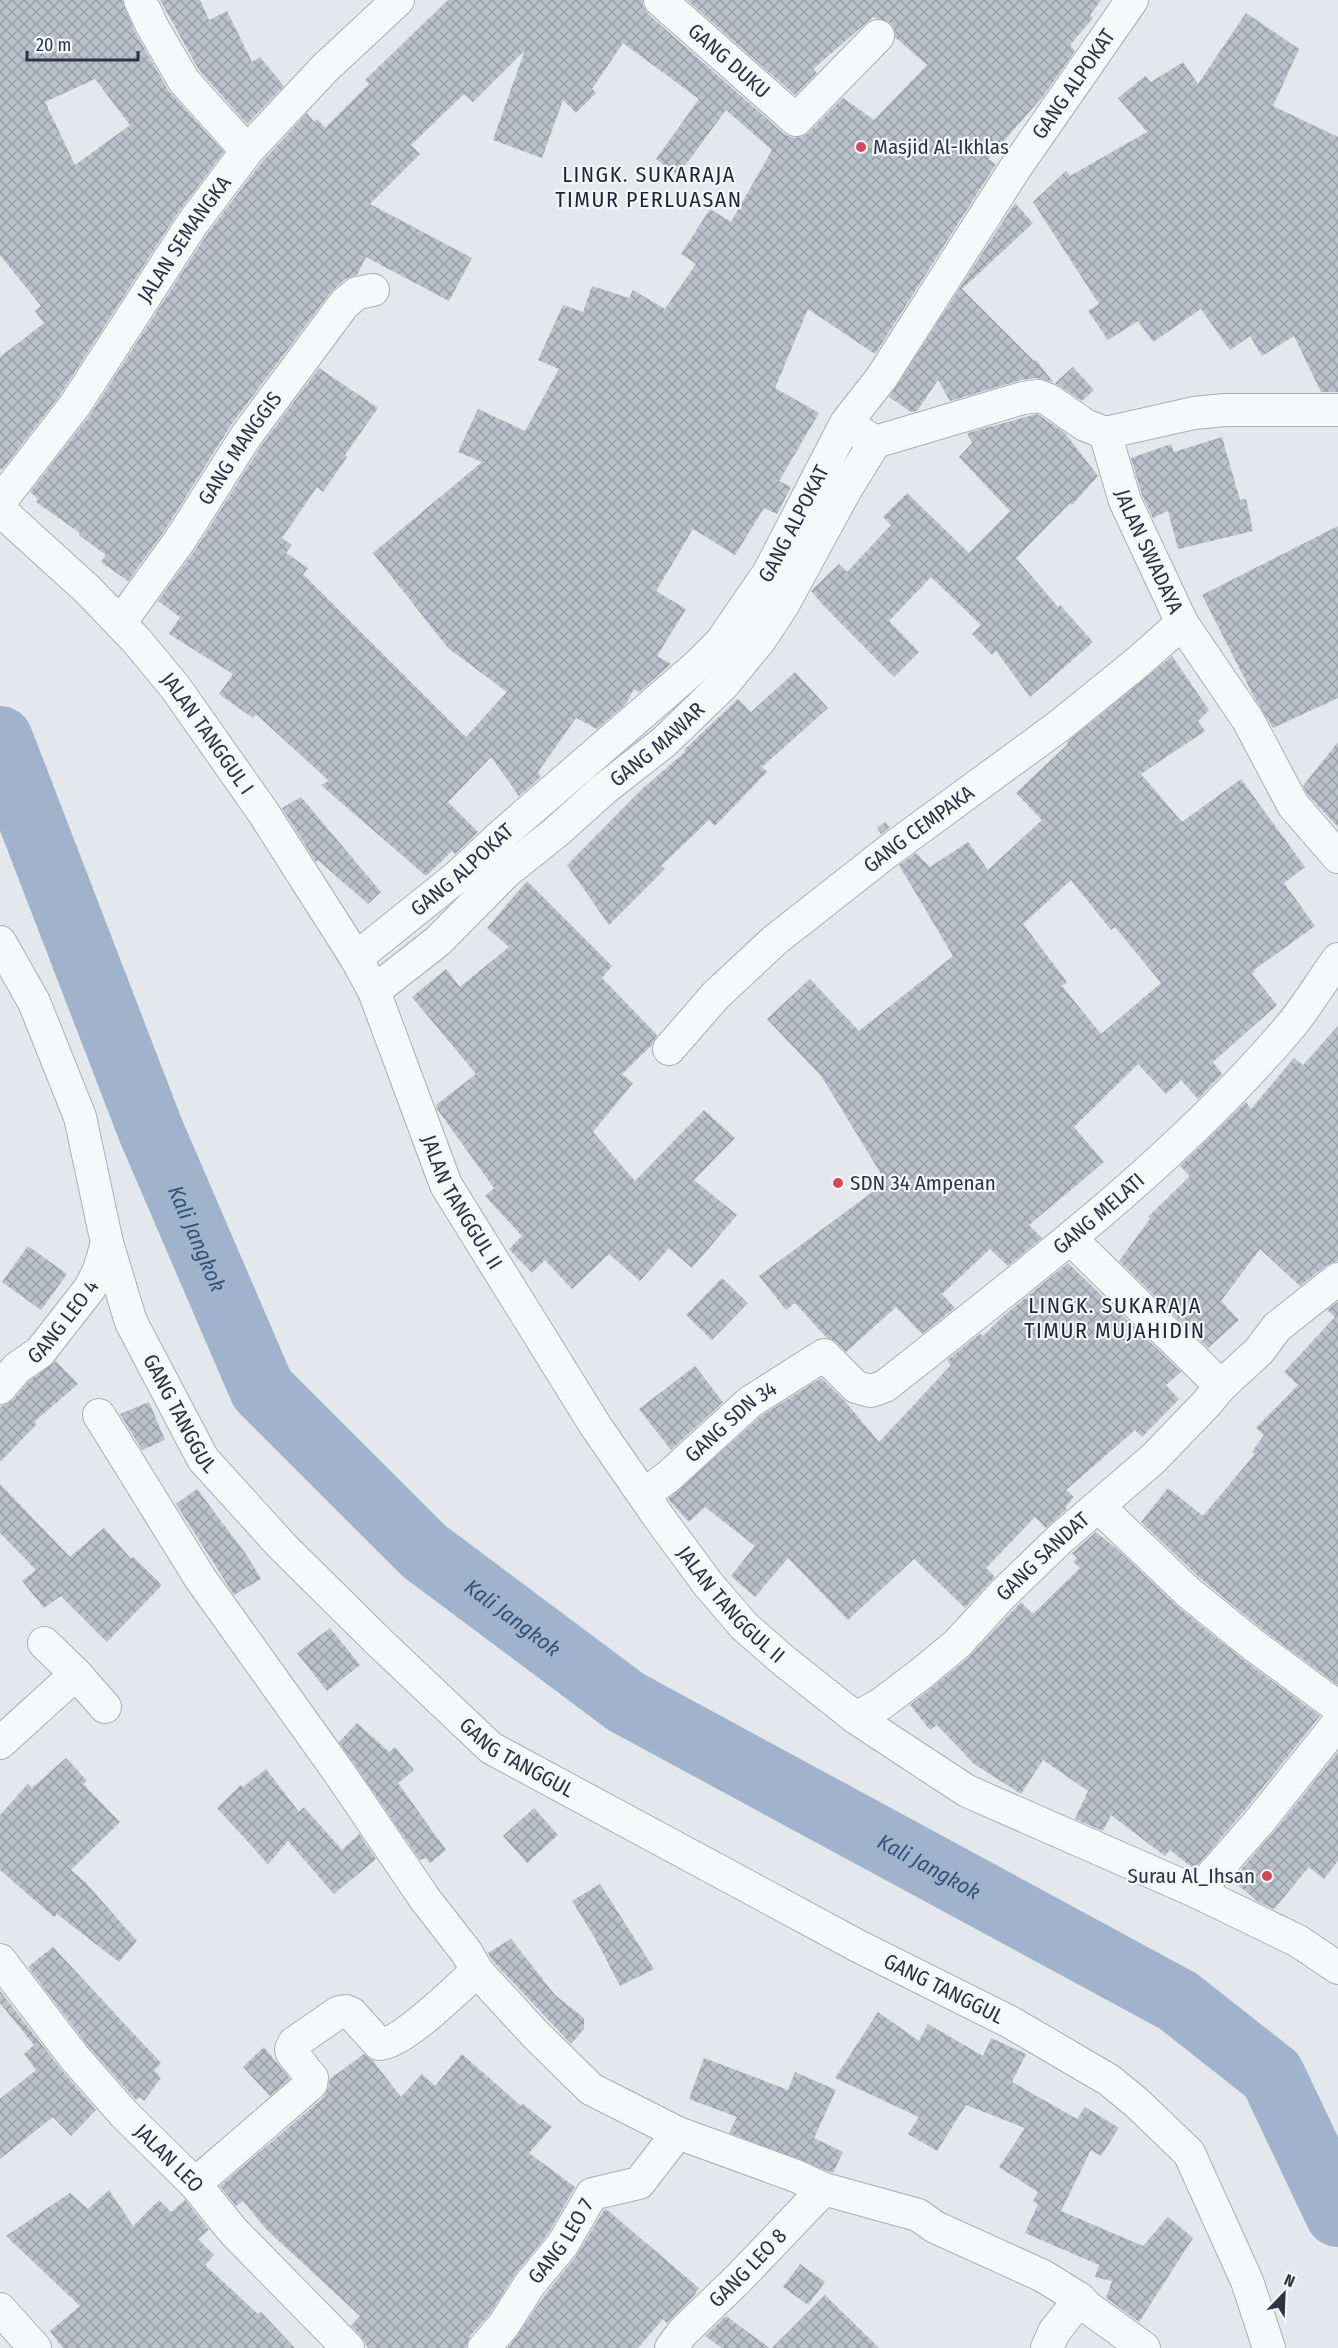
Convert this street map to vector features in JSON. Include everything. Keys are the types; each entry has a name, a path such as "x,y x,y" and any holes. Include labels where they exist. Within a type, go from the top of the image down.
{"street":[{"path":"140,0 152,26 184,81 247,151"},
{"name":"JALAN SEMANGKA","path":"0,502 75,405 192,224 247,151 325,68 398,0"},
{"name":"GANG DUKU","path":"660,0 796,120 878,36"},
{"name":"GANG ALPOKAT","path":"365,974 458,876 598,773 710,675 728,633 860,433 882,377 1014,170 1132,0"},
{"name":"GANG MANGGIS","path":"120,623 180,540 246,436 344,304 357,293 373,290"},
{"path":"860,433 1039,396 1049,400 1085,426 1105,433 1194,413 1214,411 1338,410"},
{"name":"JALAN SWADAYA","path":"1105,433 1125,501 1182,623 1248,720 1293,805 1338,857"},
{"name":"JALAN TANGGUL I","path":"0,510 88,590 136,640 182,696 263,812 365,974"},
{"name":"GANG CEMPAKA","path":"669,1049 716,995 775,940 887,852 1059,726 1182,623"},
{"name":"GANG TANGGUL","path":"0,942 34,1002 80,1117 107,1243 131,1322 203,1459 282,1546 491,1748 858,1946 1010,2022 1109,2080 1158,2121 1189,2153 1247,2282 1269,2348"},
{"name":"GANG MELATI","path":"824,1355 856,1387 871,1391 885,1386 1071,1239 1166,1155 1289,1028 1338,959"},
{"name":"JALAN TANGGUL II","path":"365,974 446,1185 570,1386 708,1584 744,1626 784,1662 856,1718 967,1791 1197,1892 1298,1941 1338,1968"},
{"path":"1071,1239 1221,1386"},
{"name":"GANG LEO 4","path":"0,1388 17,1368 40,1352 90,1288 99,1270 107,1243"},
{"name":"GANG SANDAT","path":"856,1718 897,1692 957,1644 1003,1594 1061,1538 1153,1459 1221,1386 1259,1351 1277,1328 1338,1279"},
{"name":"GANG SDN 34","path":"644,1495 669,1476 750,1402 824,1355"},
{"path":"99,1415 200,1578 332,1762 430,1906 467,1953 477,1971 535,2034 591,2089 678,2133 824,2188 918,2215 935,2227 1043,2276 1080,2298 1127,2343"},
{"path":"1099,1507 1188,1592 1252,1644 1338,1707"},
{"path":"44,1643 105,1707"},
{"path":"0,1743 76,1674"},
{"path":"1197,1892 1258,1823 1338,1723"},
{"name":"JALAN LEO","path":"0,1960 124,2114 195,2184 234,2232 348,2348"},
{"path":"195,2184 311,2084 312,2078 292,2053 294,2043 339,2012 346,2011 351,2013 379,2044 391,2042 412,2028 477,1971"},
{"name":"GANG LEO 7","path":"484,2348 503,2326 530,2284 563,2244 592,2193 639,2183 677,2134"},
{"name":"GANG LEO 8","path":"671,2348 683,2332 739,2278 824,2188"},
{"path":"1047,2348 1054,2332 1080,2298"},
{"path":"0,2309 34,2348"}],"building":[{"path":"0,0 122,0 136,34 168,90 224,152 177,214 60,395 2,470 0,468 0,357 44,323 35,311 41,306 0,255","holes":["95,79 130,125 75,165 45,102"]},
{"path":"160,0 200,0 209,20 227,11 252,62 260,57 284,86 247,124 199,70"},
{"path":"448,0 643,0 643,6 648,14 784,134 793,138 808,133 843,98 874,120 927,65 895,37 895,31 890,23 873,17 813,69 817,73 795,95 687,0 1101,0 1090,15 1093,18 1070,45 1075,51 1044,95 988,159 996,164 875,354 808,309 775,388 819,413 779,481 791,487 777,514 764,508 735,555 693,529 656,591 686,609 657,656 671,664 639,692 634,689 626,704 597,729 576,718 538,772 541,777 519,796 491,757 448,802 478,832 455,854 452,851 426,876 321,785 329,781 256,714 253,718 219,694 233,674 169,634 180,617 158,601 195,550 261,446 319,368 378,408 345,455 347,457 323,492 317,487 282,538 292,545 286,553 308,568 303,574 466,737 507,692 448,648 373,553 482,462 458,452 478,409 525,431 559,369 538,360 563,305 583,312 592,286 629,298 633,290 665,309 696,264 681,254 710,209 731,222 772,150 726,110 678,175 656,159 699,99 623,43 592,89 596,93 576,113 563,100 542,158 493,140 525,50 473,102 464,94 411,145 420,154 370,204 472,258 449,301 366,257 357,275 345,279 330,293 231,425 165,530 128,581 101,562 106,555 79,535 80,533 36,502 38,499 30,492 90,415 207,234 261,163 307,113 314,122 317,119 325,128 369,84 365,80"},
{"path":"1246,13 1299,49 1273,106 1338,137 1338,392 1321,392 1294,336 1262,356 1250,336 1230,350 1201,309 1153,342 1138,321 1108,340 1088,311 1099,304 1033,202 1066,171 1070,176 1147,132 1118,98 1145,76 1151,82 1183,62 1198,84"},
{"path":"1015,203 1033,223 962,289 1034,361 1036,360 1053,382 1037,378 1021,380 950,401 938,380 917,411 911,412 889,397"},
{"path":"1073,367 1094,390 1082,401 1055,383"},
{"path":"1037,414 1064,432 1098,476 1072,505 1070,503 1016,558 1058,607 1060,605 1093,642 1030,697 996,651 992,655 972,634 981,625 931,577 889,621 919,652 894,677 811,591 839,564 847,572 891,525 883,517 907,493 969,553 1010,511 959,457 972,443 967,433"},
{"path":"1222,437 1240,500 1246,499 1253,531 1178,549 1168,511 1153,518 1142,495 1131,458 1171,444 1174,452"},
{"path":"1338,526 1338,698 1273,728 1253,695 1202,595"},
{"path":"1172,656 1209,710 1198,721 1205,731 1141,774 1182,822 1241,779 1305,867 1284,883 1315,926 1254,970 1252,974 1277,1005 1213,1062 1222,1074 1198,1099 1181,1080 1166,1094 1138,1064 1074,1127 1104,1162 1029,1225 1042,1238 1008,1266 990,1249 942,1294 955,1308 922,1334 896,1307 846,1352 836,1342 827,1338 795,1303 786,1310 759,1276 886,1182 822,1077 767,1019 810,979 859,1031 953,956 899,865 916,853 930,867 968,842 988,870 1042,820 1016,793 1068,744 1067,742","holes":["1071,880 1111,930 1115,927 1161,983 1101,1034 1062,986 1067,982 1023,924"]},
{"path":"795,672 828,708 762,767 767,772 715,826 709,820 661,866 665,869 609,925 567,865 641,790 685,752 684,750 738,699 751,712"},
{"path":"1338,742 1338,827 1308,795 1303,786"},
{"path":"301,797 381,892 368,904 318,860 316,862 282,808"},
{"path":"885,822 890,827 881,834 877,828"},
{"path":"527,881 612,966 602,978 657,1035 651,1046 622,1074 633,1083 593,1132 635,1181 704,1110 735,1138 694,1180 737,1215 692,1268 669,1248 640,1281 609,1254 572,1289 545,1260 532,1273 509,1249 522,1236 485,1196 494,1188 437,1109 436,1105 476,1074 412,997 446,969 460,987 509,947 487,928"},
{"path":"1338,1026 1338,1261 1327,1265 1300,1286 1260,1249 1221,1301 1239,1320 1208,1348 1119,1261 1150,1219 1148,1217 1190,1176 1180,1166 1246,1102 1251,1109 1294,1058 1303,1065"},
{"path":"28,1246 67,1274 41,1310 2,1282"},
{"path":"1068,1263 1181,1372 1166,1385 1179,1399 1142,1437 1135,1430 1066,1490 1074,1497 1065,1507 1067,1509 1046,1528 1035,1517 986,1568 995,1577 965,1608 914,1559 848,1620 788,1558 755,1597 731,1576 755,1546 705,1507 689,1522 668,1499 761,1416 821,1378 844,1400 879,1442 951,1365 947,1360 980,1334 983,1336 1001,1318"},
{"path":"722,1278 748,1303 712,1340 686,1315"},
{"path":"1338,1302 1338,1685 1263,1630 1200,1578 1141,1522 1168,1488 1203,1516 1255,1454 1252,1452 1264,1435 1256,1428 1298,1385 1284,1372 1335,1317 1327,1310"},
{"path":"56,1361 78,1384 34,1422 37,1424 0,1462 0,1407 13,1400 29,1381"},
{"path":"695,1366 723,1402 671,1450 639,1409"},
{"path":"149,1402 165,1440 142,1450 120,1414"},
{"path":"0,1484 70,1557 104,1528 131,1559 133,1557 162,1585 107,1642 61,1596 44,1608 22,1581 36,1570 0,1533"},
{"path":"197,1489 248,1557 261,1579 234,1595 176,1504"},
{"path":"1096,1532 1177,1606 1241,1658 1320,1716 1194,1869 1170,1850 1165,1856 1111,1815 1103,1831 1075,1819 1088,1791 1043,1760 1021,1794 974,1764 937,1725 930,1730 910,1705 968,1658 1021,1602 1033,1614 1080,1568 1073,1562 1077,1558 1072,1553"},
{"path":"330,1628 360,1665 327,1691 297,1653"},
{"path":"357,1723 389,1752 395,1747 414,1770 398,1783 446,1850 430,1863 426,1858 420,1860 339,1742"},
{"path":"1338,1752 1338,1861 1324,1879 1309,1867 1274,1909 1258,1902 1232,1880"},
{"path":"66,1758 87,1781 83,1784 120,1822 71,1870 86,1883 137,1941 119,1962 57,1914 54,1917 0,1870 0,1815 28,1784 32,1788"},
{"path":"266,1769 299,1812 304,1807 342,1850 359,1834 376,1859 334,1894 288,1841 268,1864 217,1808 241,1785 243,1787"},
{"path":"534,1808 558,1835 527,1863 503,1836"},
{"path":"600,1884 654,1969 620,1986 595,1938 572,1901"},
{"path":"511,1939 555,1995 584,2018 584,2029 571,2044 488,1953"},
{"path":"53,1947 161,2063 154,2070 161,2078 144,2101 140,2097 136,2100 88,2046 28,1967"},
{"path":"0,1991 96,2110 71,2136 53,2117 0,2159 0,2099 36,2070 24,2054 34,2045 0,2003"},
{"path":"878,2012 919,2041 928,2024 983,2056 991,2038 1026,2054 1012,2082 1077,2119 1085,2107 1119,2128 1101,2156 1091,2150 1061,2211 1143,2246 1168,2217 1193,2238 1139,2322 1106,2298 1112,2281 1095,2277 1099,2265 1025,2233 1038,2204 1033,2201 1038,2192 999,2167 1025,2128 966,2105 937,2151 908,2134 919,2117 835,2078"},
{"path":"264,2047 290,2079 270,2096 243,2067"},
{"path":"364,2054 373,2061 401,2097 422,2074 435,2086 462,2054 521,2106 523,2104 552,2127 529,2153 575,2187 548,2234 516,2273 489,2315 470,2336 466,2348 368,2348 351,2326 360,2316 266,2229 243,2201 236,2206 220,2186 323,2098 330,2079"},
{"path":"704,2058 788,2090 795,2072 836,2090 814,2138 843,2152 833,2173 729,2133 737,2117 689,2099"},
{"path":"109,2190 133,2226 159,2200 171,2212 185,2200 209,2230 198,2239 214,2255 205,2265 258,2314 261,2312 295,2348 63,2348 50,2331 80,2306 6,2236 70,2193 88,2209"},
{"path":"606,2209 699,2288 696,2294 667,2323 663,2319 638,2348 508,2348 545,2295 577,2255"},
{"path":"800,2264 825,2282 808,2305 783,2287"},
{"path":"825,2295 879,2348 772,2348"},
{"path":"726,2316 770,2348 722,2348 705,2336"}],"waterway":[{"name":"Kali Jangkok","path":"0,739 151,1131 262,1389 424,1551 626,1702 1178,2001 1272,2075 1338,2214"}],"place":[{"name":"Masjid Al-Ikhlas","path":"861,147"},
{"name":"SDN 34 Ampenan","path":"838,1183"},
{"name":"Surau Al_Ihsan","path":"1267,1876"}],"district":[{"name":"LINGK. SUKARAJA TIMUR PERLUASAN","path":"649,186"},
{"name":"LINGK. SUKARAJA TIMUR MUJAHIDIN","path":"1115,1318"}]}
